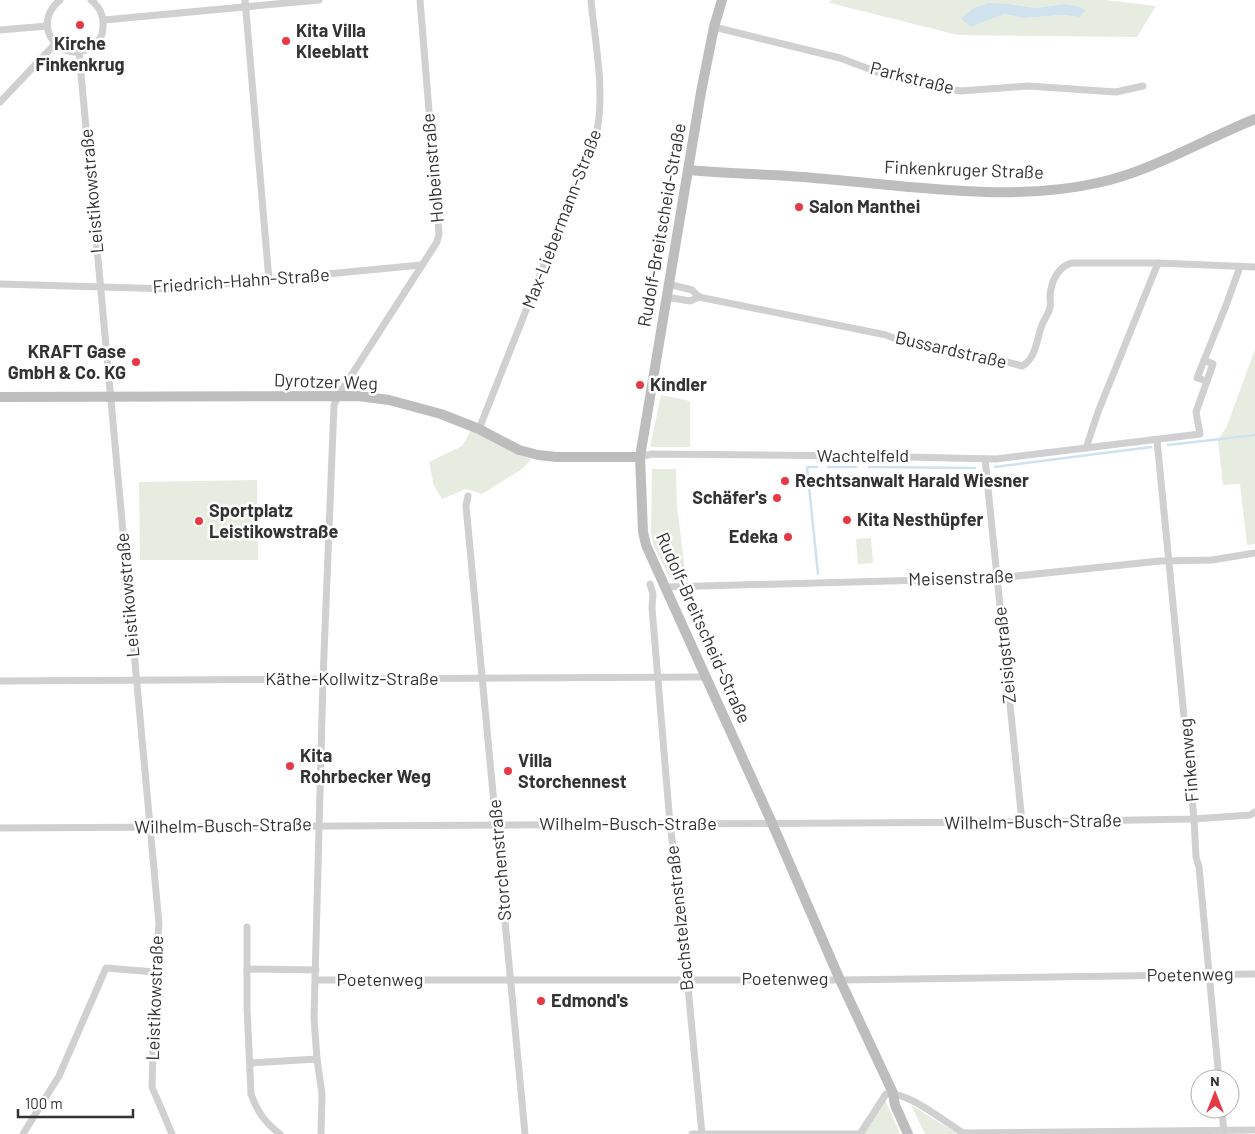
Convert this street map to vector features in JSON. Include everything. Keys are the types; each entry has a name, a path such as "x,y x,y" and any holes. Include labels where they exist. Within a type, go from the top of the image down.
{"street":[{"path":"60,0 53,5 48,15 47,26 49,36 55,44 66,51 79,52 90,48 98,41 103,31 104,20 96,1"},
{"path":"104,20 245,4 319,0"},
{"name":"Holbeinstraße","path":"338,396 437,242 439,234 420,0"},
{"name":"Max-Liebermann-Straße","path":"479,429 597,131 600,96 591,0"},
{"name":"Rudolf-Breitscheid-Straße","path":"722,0 714,27 701,92 640,457 643,532 646,544 772,823 840,980 893,1092 901,1102 916,1134"},
{"path":"245,4 269,280"},
{"path":"0,30 47,26"},
{"name":"Parkstraße","path":"714,27 840,58 885,75 922,85 961,90 1028,86 1116,92 1143,86"},
{"path":"0,102 55,44"},
{"name":"Leistikowstraße","path":"79,52 159,924 155,972 152,1087 172,1134"},
{"name":"Finkenkruger Straße","path":"689,170 944,189 998,191 1053,190 1098,183 1137,171 1255,119"},
{"path":"1086,448 1098,412 1158,263"},
{"name":"Bussardstraße","path":"668,284 692,290 699,297 886,335 909,344 977,354 1022,366 1032,356 1043,323 1051,307 1051,292 1058,272 1065,264 1158,263 1255,267"},
{"name":"Friedrich-Hahn-Straße","path":"0,284 171,289 421,265"},
{"name":"Wachtelfeld","path":"640,457 652,454 996,459 1200,434 1196,412 1213,364 1204,360 1240,266"},
{"name":"Bussardstraße","path":"666,297 690,301 699,297"},
{"path":"321,1134 322,1094 314,1018 323,679 334,405 338,396"},
{"name":"Dyrotzer Weg","path":"0,397 358,396 416,406 479,429 519,450 538,455 557,457 640,457"},
{"name":"Finkenweg","path":"1157,440 1218,1069"},
{"name":"Zeisigstraße","path":"985,458 1022,822"},
{"name":"Storchenstraße","path":"468,496 466,506 525,1134"},
{"name":"Meisenstraße","path":"665,587 998,578 1150,562 1212,560 1255,553"},
{"name":"Bachstelzenstraße","path":"650,584 653,594 652,608 670,824 679,893 702,1134"},
{"name":"Käthe-Kollwitz-Straße","path":"0,681 705,677"},
{"name":"Wilhelm-Busch-Straße","path":"0,828 1194,820 1250,815 1255,812"},
{"path":"247,927 247,1007 252,1094 262,1118 280,1134"},
{"path":"24,1134 59,1076 106,968 155,972"},
{"path":"247,969 316,970"},
{"name":"Poetenweg","path":"316,980 840,980 1255,974"},
{"path":"251,1063 317,1059"},
{"path":"692,1134 860,1134 886,1094 893,1092 904,1095 962,1134 1224,1132 1255,1130"},
{"name":"Rudolf-Breitscheid-Straße","path":"893,1092 895,1105 908,1134"},
{"path":"1223,1119 1224,1132"}],"shaded area":[{"path":"831,0 1106,0 1156,6 1137,37 958,35 830,3","holes":["1010,4 1036,8 1064,4 1079,17 1063,15 1024,18 1004,14 971,27"]},
{"path":"1255,349 1255,544 1247,545 1240,484 1223,485 1218,440 1227,426"},
{"path":"661,395 690,401 690,447 650,447"},
{"path":"471,430 531,460 522,469 482,494 466,489 442,499 434,486 429,462 462,446"},
{"path":"652,469 676,469 677,506 686,578 670,578 653,544 651,532"},
{"name":"Sportplatz Leistikowstraße","path":"257,480 258,560 140,560 139,482"},
{"path":"871,538 873,563 858,564 856,539"},
{"path":"885,1100 900,1134 863,1134"},
{"path":"911,1105 958,1134 925,1134"}],"water":[{"path":"989,3 1036,8 1064,4 1080,7 1086,11 1079,17 1063,15 1024,18 1004,14 971,27 961,18 974,8"}],"waterway":[{"path":"1168,445 1255,435"},
{"path":"995,467 1151,447"},
{"path":"817,467 807,467 818,574"},
{"path":"828,467 856,467"},
{"path":"869,467 975,468"}],"place":[{"name":"Kirche Finkenkrug","path":"80,25"},
{"name":"Kita Villa Kleeblatt","path":"286,41"},
{"name":"Salon Manthei","path":"799,207"},
{"name":"KRAFT Gase GmbH & Co. KG","path":"136,362"},
{"name":"Kindler","path":"640,385"},
{"name":"Rechtsanwalt Harald Wiesner","path":"785,481"},
{"name":"Schäfer's","path":"777,498"},
{"name":"Kita Nesthüpfer","path":"847,520"},
{"name":"Sportplatz Leistikowstraße","path":"199,521"},
{"name":"Edeka","path":"788,537"},
{"name":"Kita Rohrbecker Weg","path":"290,766"},
{"name":"Villa Storchennest","path":"508,771"},
{"name":"Edmond's","path":"541,1001"}]}
